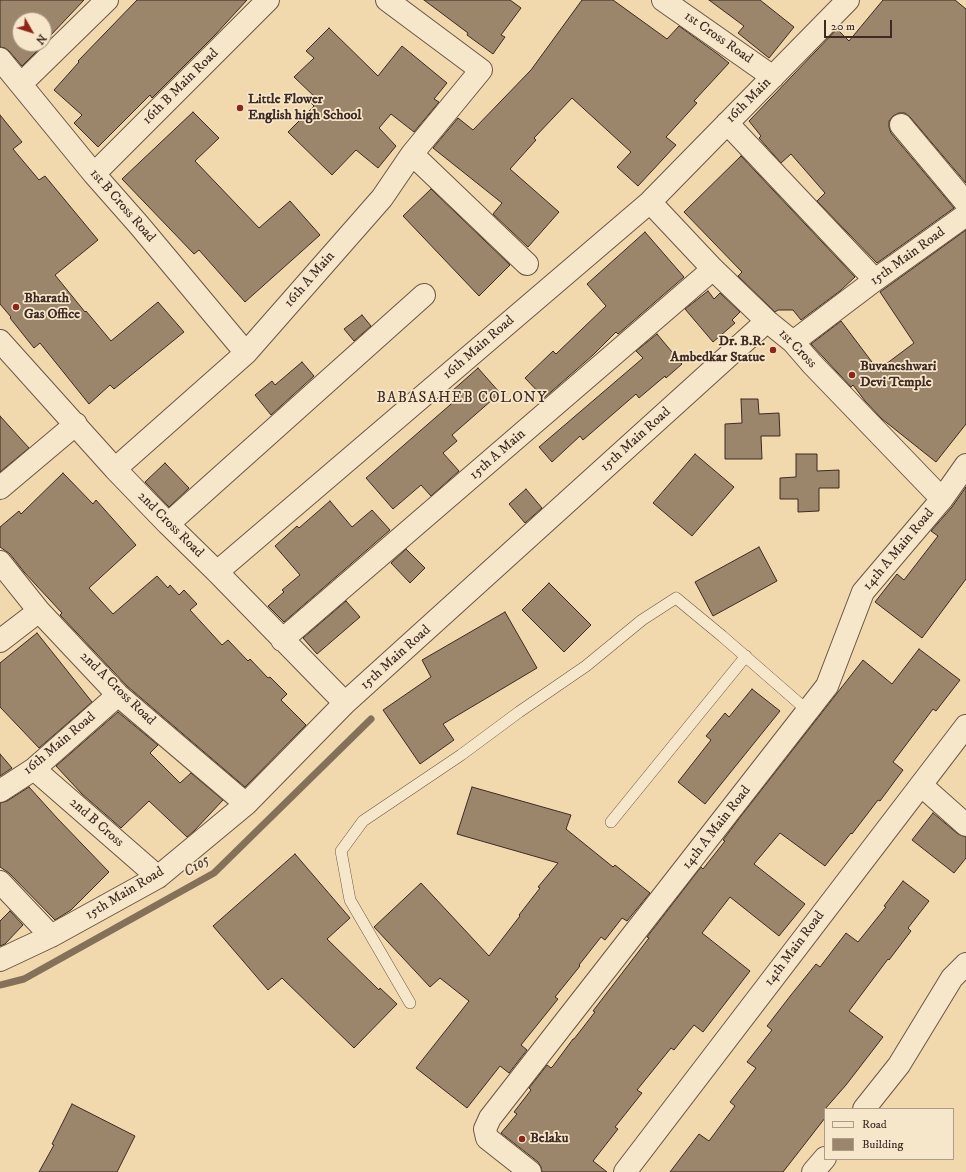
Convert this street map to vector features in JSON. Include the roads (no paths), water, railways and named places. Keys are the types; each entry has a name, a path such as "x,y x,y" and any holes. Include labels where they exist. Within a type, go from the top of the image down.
{"street":[{"path":"21,84 107,0"},
{"name":"16th B Main Road","path":"94,174 268,0"},
{"name":"16th A Main","path":"115,469 246,352 382,198 412,154 481,70 387,0"},
{"name":"1st Cross Road","path":"664,0 773,77"},
{"name":"16th Main","path":"650,202 848,0"},
{"name":"1st B Cross Road","path":"0,59 94,174 246,352"},
{"path":"727,123 875,280"},
{"path":"902,125 966,203"},
{"path":"412,154 527,264"},
{"name":"1st Cross","path":"650,202 713,269 793,342 812,364 942,499"},
{"name":"16th Main Road","path":"217,572 650,202"},
{"name":"15th Main Road","path":"793,342 875,280 966,215"},
{"name":"15th A Main","path":"282,640 713,269"},
{"path":"168,524 424,295"},
{"name":"15th Main Road","path":"0,960 51,936 158,877 246,804 345,704 768,320"},
{"name":"2nd Cross Road","path":"0,341 115,469 345,704"},
{"path":"0,488 76,424"},
{"name":"14th A Main Road","path":"530,1172 486,1138 485,1129 490,1118 827,686 863,592 942,499 966,465"},
{"name":"2nd A Cross Road","path":"0,562 39,611 118,695 246,804"},
{"path":"0,641 39,611"},
{"name":"16th Main Road","path":"0,791 34,769 118,695"},
{"name":"14th Main Road","path":"625,1172 966,726"},
{"name":"2nd B Cross","path":"34,769 158,877"},
{"path":"921,785 966,825"},
{"path":"0,882 51,936"},
{"path":"865,1108 899,1065 952,978 966,964"},
{"path":"813,1172 824,1159"}],"lane":[{"path":"410,1003 350,900 342,851 363,821 461,755 519,712 586,666 642,620 676,598 746,656 808,711"},
{"path":"611,822 746,656"}],"waterway":[{"name":"C105","path":"0,985 24,979 214,873 371,719"}],"place":[{"name":"Little Flower English high School","path":"240,108"},
{"name":"Bharath Gas Office","path":"16,307"},
{"name":"Dr. B.R. Ambedkar Statue","path":"773,350"},
{"name":"Buvaneshwari Devi Temple","path":"852,375"},
{"name":"Belaku","path":"522,1139"}],"district":[{"name":"BABASAHEB COLONY","path":"462,399"}]}
